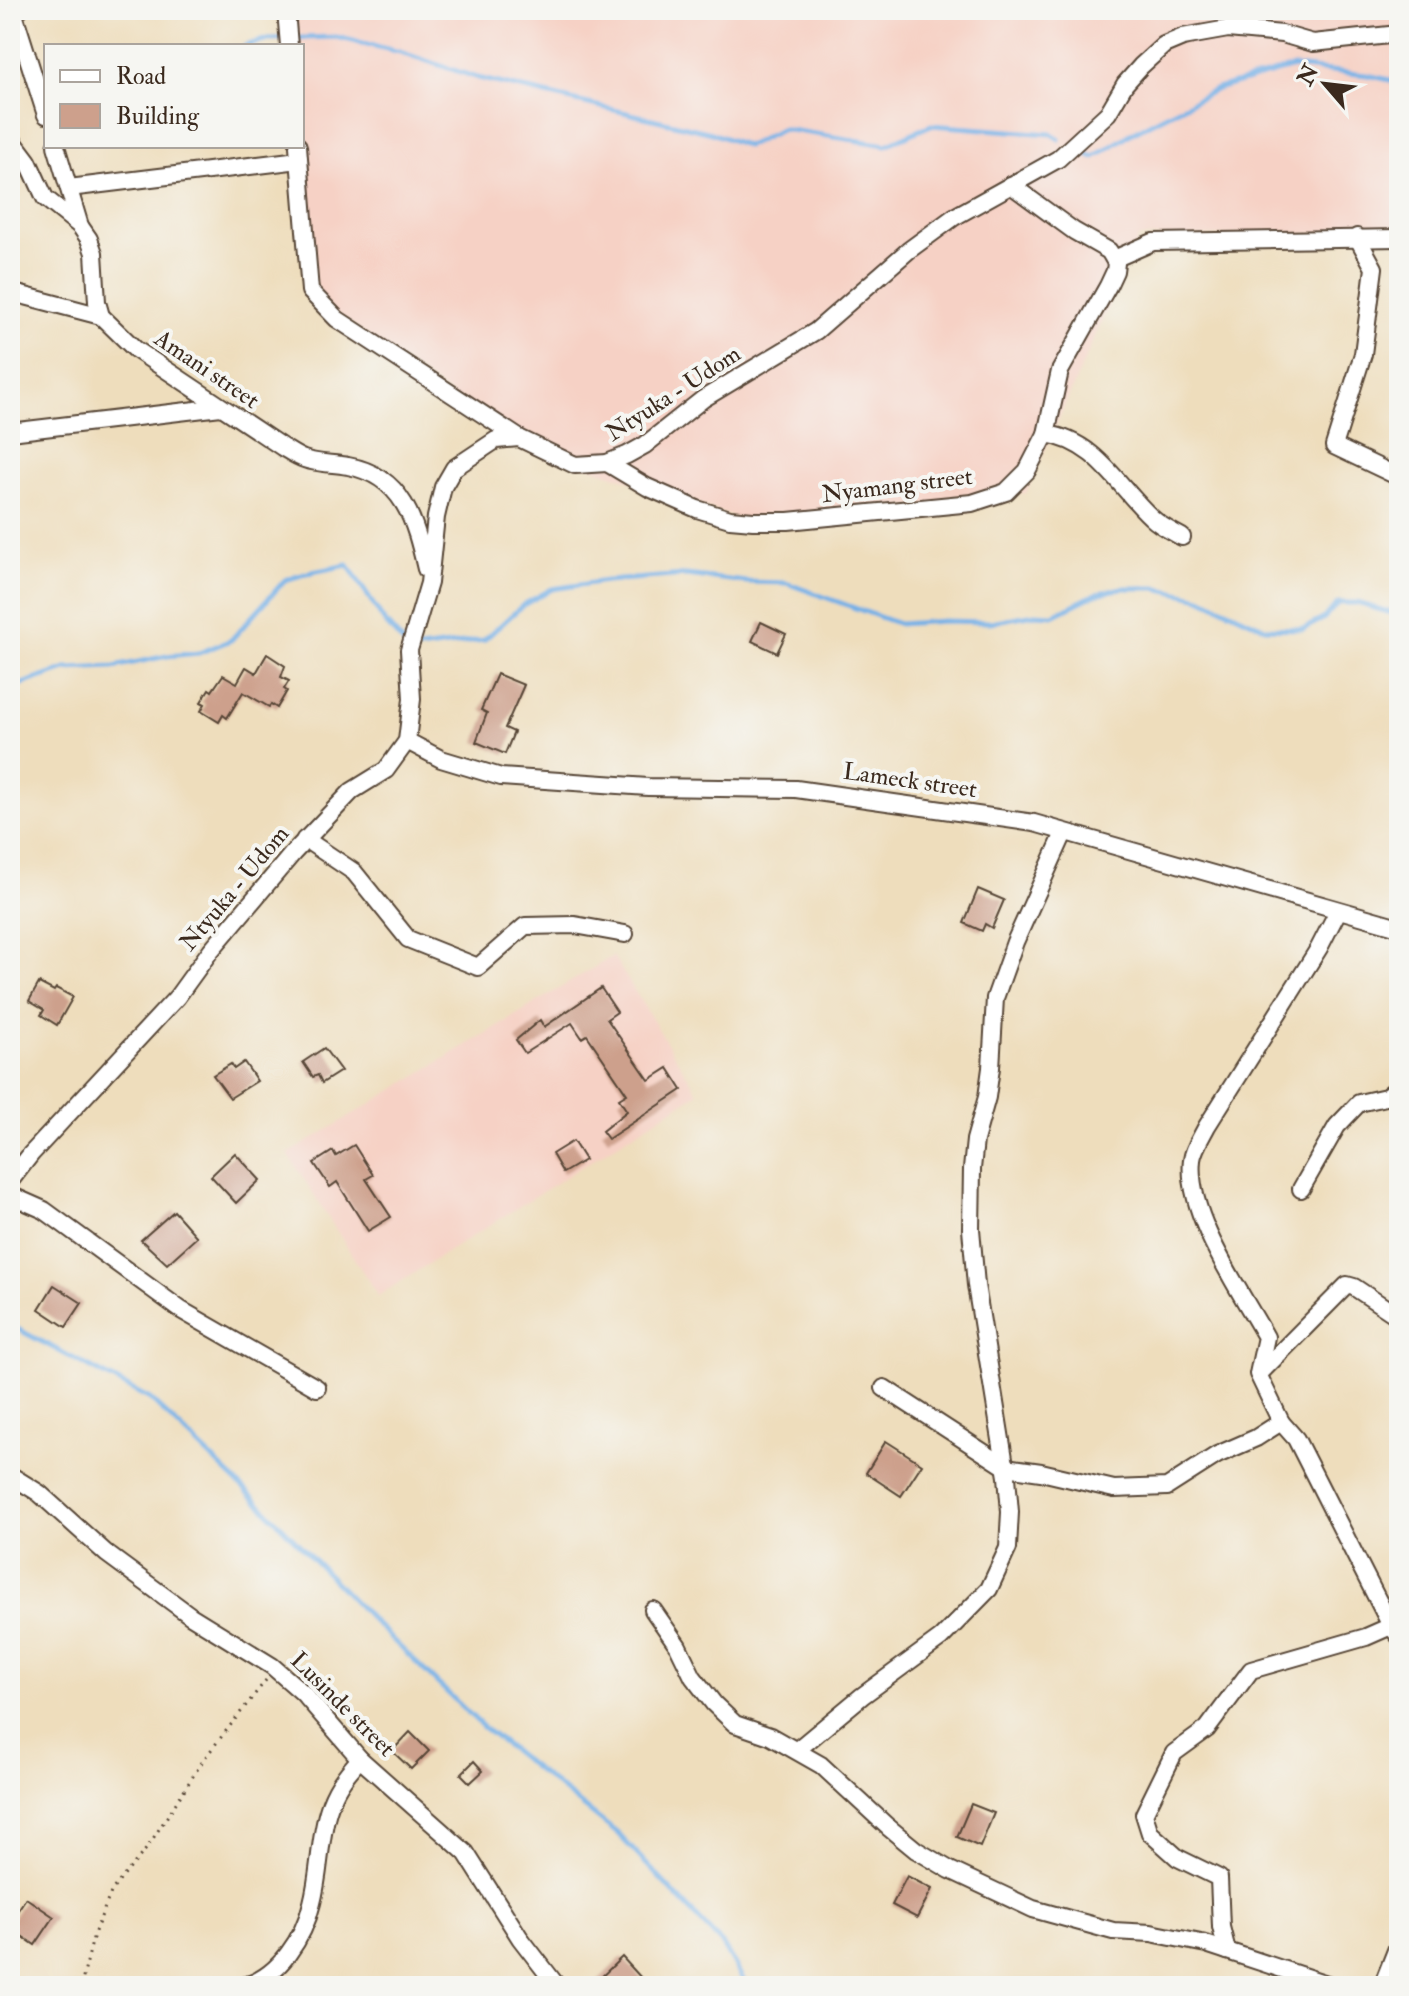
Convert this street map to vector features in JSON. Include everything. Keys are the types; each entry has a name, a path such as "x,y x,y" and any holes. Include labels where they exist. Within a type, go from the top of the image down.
{"street":[{"path":"286,10 289,44"},
{"path":"14,12 44,109"},
{"name":"Ntyuka - Udom","path":"299,153 310,291 337,319 519,438 575,465 607,463 645,445 703,399 816,331 954,217 1058,159 1108,113 1125,84 1164,45 1183,37 1228,29 1282,34 1313,43 1399,34"},
{"path":"10,137 28,161 45,198 80,226"},
{"path":"57,148 80,226 94,253 97,302 101,316"},
{"path":"69,188 299,153"},
{"path":"1011,185 1074,231 1109,251 1114,259 1153,242 1399,238"},
{"path":"1357,237 1374,268 1363,354 1334,446 1399,477"},
{"name":"Nyamang street","path":"607,463 647,487 697,509 730,519 788,521 972,503 1006,492 1027,471 1046,434 1060,371 1115,271 1114,259"},
{"path":"10,292 101,316"},
{"name":"Amani street","path":"101,316 135,349 305,460 367,470 387,482 403,501 416,528 429,583"},
{"path":"10,432 221,407"},
{"path":"1046,434 1075,441 1115,476 1150,517 1182,537"},
{"path":"407,741 412,699 409,650 429,583 436,517 443,487 454,468 496,440 519,438"},
{"name":"Ntyuka - Udom","path":"10,1181 31,1154 177,997 211,950 305,839 352,791 386,770 407,741"},
{"name":"Lameck street","path":"407,741 441,759 501,777 648,787 796,789 1034,823 1399,927"},
{"path":"797,1750 862,1696 941,1638 989,1589 1008,1548 1010,1512 1006,1467 976,1285 971,1229 972,1169 975,1140 991,1068 995,998 1015,942 1064,833"},
{"path":"305,839 354,872 408,939 478,967 525,926 575,925 625,934"},
{"path":"1227,1951 1221,1927 1219,1878 1178,1858 1150,1833 1144,1814 1174,1753 1207,1729 1251,1670 1395,1631 1296,1439 1281,1422 1258,1374 1266,1337 1200,1216 1193,1184 1191,1157 1215,1113 1319,948 1338,911"},
{"path":"1301,1189 1337,1126 1359,1103 1386,1097 1399,1087"},
{"path":"10,1195 44,1210 181,1310 317,1388"},
{"path":"1258,1374 1347,1285 1399,1317"},
{"path":"884,1388 1006,1467 1114,1489 1167,1487 1217,1455 1256,1438 1281,1422"},
{"name":"Lusinde street","path":"10,1475 39,1493 107,1554 191,1616 272,1666 303,1693 360,1759 466,1853 520,1938 557,1986"},
{"path":"653,1610 678,1646 693,1677 735,1724 770,1736 821,1765 862,1805 916,1850 996,1894 1033,1909 1113,1931 1151,1933 1227,1951 1333,1986"},
{"path":"244,1986 267,1976 281,1963 304,1924 312,1904 328,1810 343,1778 360,1759"},
{"path":"1382,1986 1399,1943"}],"path":[{"path":"81,1986 94,1934 112,1890 147,1848 204,1759 252,1701 272,1666"}],"shaded area":[{"path":"283,10 1399,10 1399,232 1139,237 1026,493 760,526 516,441 307,292 304,44 286,44"},
{"path":"613,956 698,1093 378,1296 288,1154"}],"building":[{"path":"761,622 786,634 777,653 752,641"},
{"path":"267,654 285,666 281,677 289,681 277,708 271,704 269,707 243,692 227,718 223,715 219,722 201,711 205,704 201,702 223,675 237,683 246,667 256,673"},
{"path":"497,674 524,685 505,728 514,732 505,754 476,742 487,713 481,710"},
{"path":"978,889 1004,900 992,928 985,924 982,931 964,923"},
{"path":"39,983 73,997 57,1025 41,1015 44,1010 29,1001"},
{"path":"601,988 617,1012 607,1019 649,1080 668,1068 682,1090 608,1139 602,1131 627,1111 619,1099 627,1094 587,1035 582,1038 572,1023 525,1053 516,1040 540,1020 544,1027"},
{"path":"324,1048 341,1071 322,1083 318,1075 313,1077 303,1062"},
{"path":"244,1062 257,1081 230,1098 213,1075 231,1064 234,1069"},
{"path":"573,1141 585,1160 563,1173 552,1154"},
{"path":"354,1145 373,1175 366,1179 391,1217 368,1231 337,1182 330,1187 314,1163 333,1151 336,1156"},
{"path":"235,1153 260,1180 236,1203 211,1176"},
{"path":"174,1211 197,1237 167,1264 141,1240"},
{"path":"54,1285 82,1303 66,1327 39,1309"},
{"path":"886,1441 922,1464 901,1496 866,1473"},
{"path":"410,1732 429,1751 411,1769 392,1751"},
{"path":"474,1761 483,1771 470,1783 461,1774"},
{"path":"971,1804 994,1813 980,1847 957,1837"},
{"path":"907,1876 932,1889 917,1918 892,1905"},
{"path":"26,1898 54,1917 35,1945 10,1928 10,1922"},
{"path":"622,1957 643,1980 637,1986 592,1986"}],"waterway":[{"path":"252,44 268,39 336,37 400,52 478,78 712,133 747,146 783,129 886,145 931,125 1051,134 1059,139"},
{"path":"10,55 17,58"},
{"path":"1087,154 1093,158 1132,133 1217,89 1294,67 1367,75 1399,82"},
{"path":"10,688 66,669 114,667 199,653 231,640 285,580 348,565 384,621 405,645"},
{"path":"413,650 484,640 523,605 552,589 686,575 786,583 899,624 990,622 1035,614 1053,615 1096,594 1122,588 1156,588 1201,598 1265,628 1303,629 1323,619 1338,603 1357,603 1399,615"},
{"path":"10,1325 150,1399 483,1727 618,1834 723,1945 747,1986"}]}
